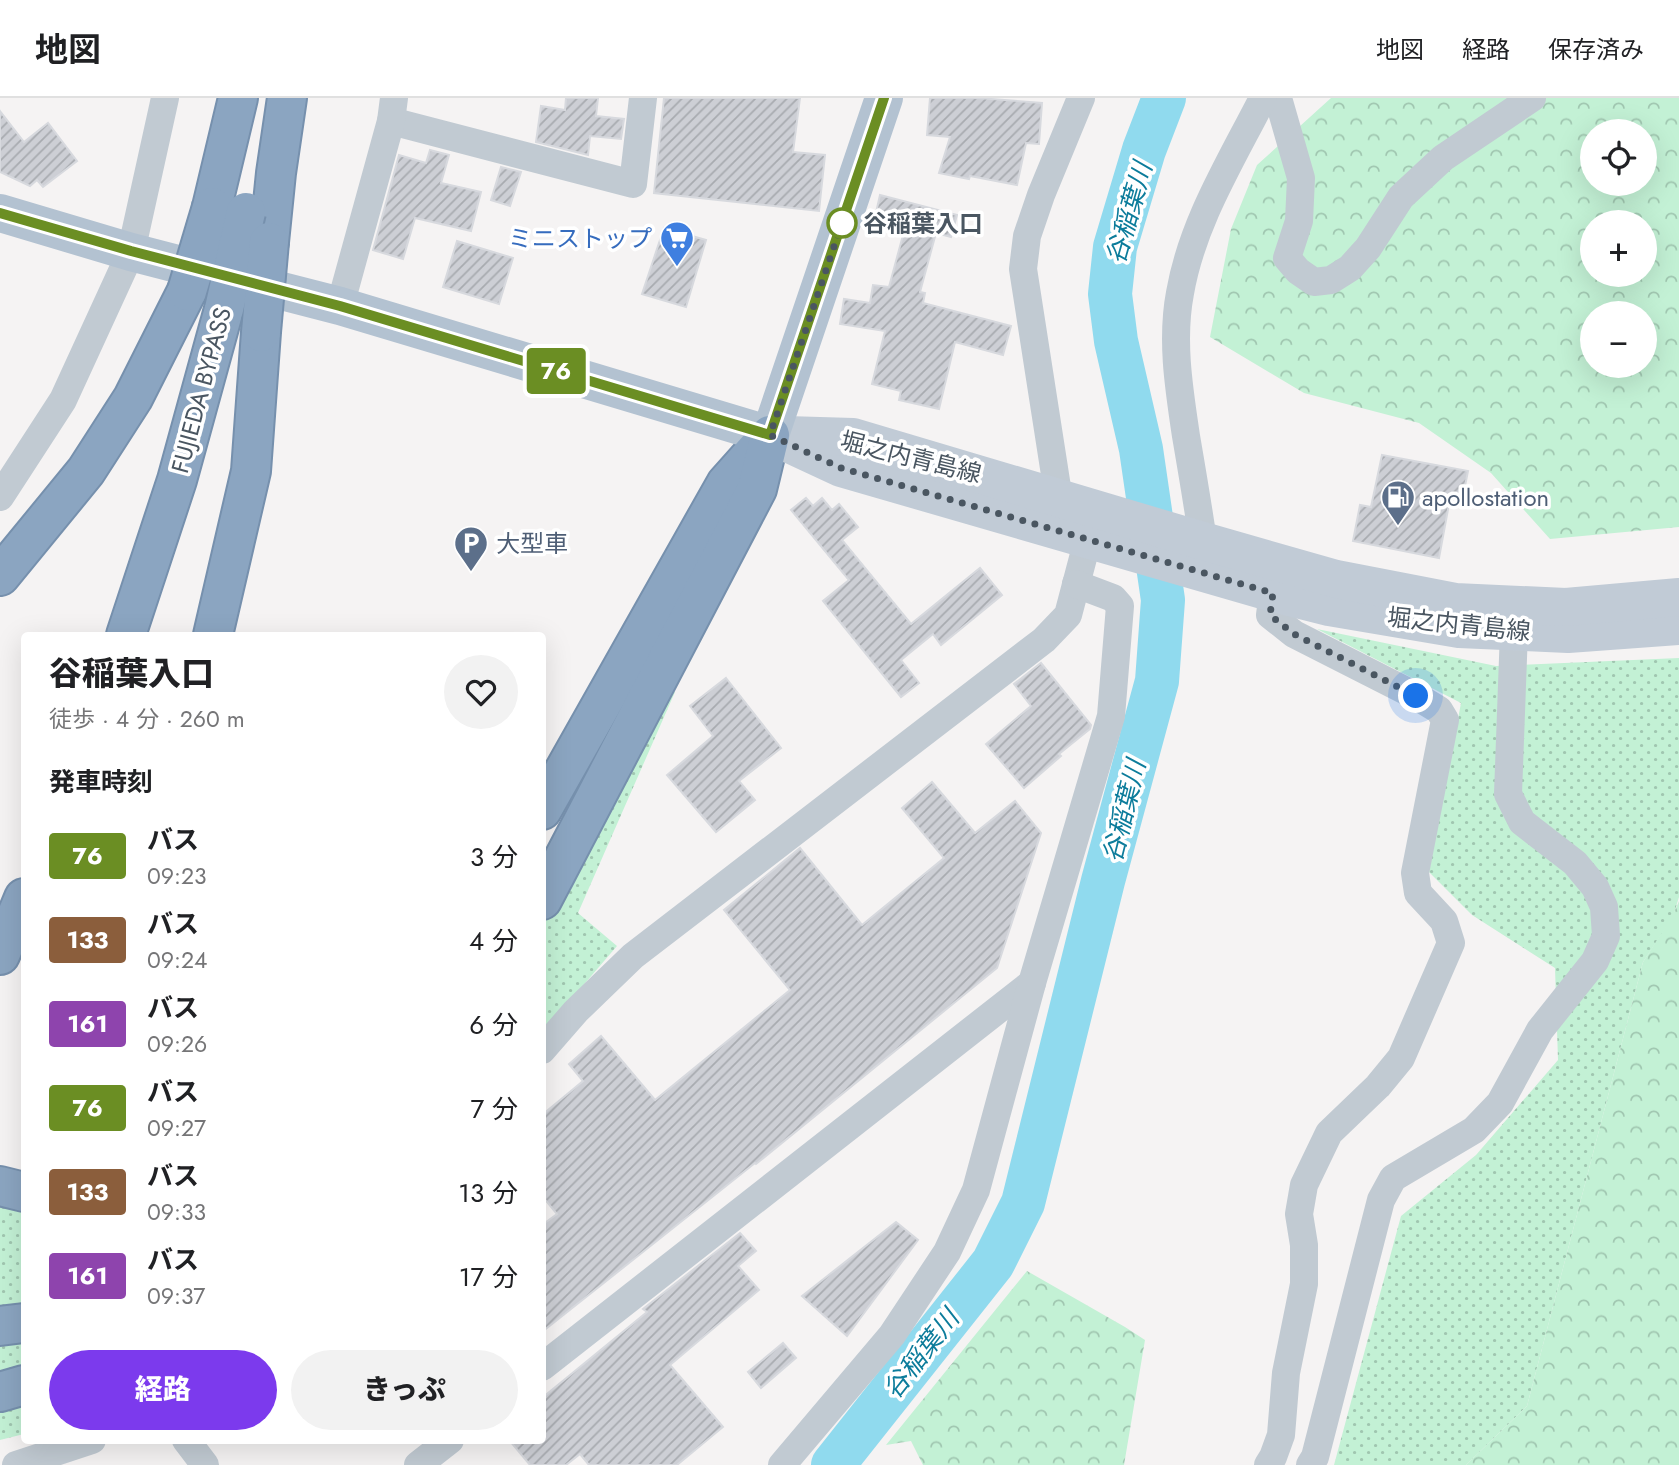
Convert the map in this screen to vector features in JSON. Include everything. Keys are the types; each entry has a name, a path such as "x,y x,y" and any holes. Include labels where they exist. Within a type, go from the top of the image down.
{"highway":[{"path":"0,576 93,460 133,398 229,209 238,98"},
{"name":"FUJIEDA BYPASS","path":"127,632 177,480 224,309 229,209 265,98"},
{"path":"214,632 251,471 269,242 287,98"},
{"path":"546,803 726,484 770,435"},
{"path":"546,892 757,489 770,435"},
{"path":"0,955 21,905"},
{"path":"0,1186 21,1191"},
{"path":"0,1325 21,1323"},
{"path":"0,1392 21,1386"}],"main road":[{"path":"0,213 340,306 770,435 884,98"},
{"name":"堀之内青島線","path":"770,435 841,468 1070,523 1455,602 1566,607 1679,597"},
{"name":"堀之内青島線","path":"1070,523 1123,533"},
{"name":"堀之内青島線","path":"1191,548 1273,593 1329,607 1459,629 1568,634 1679,626"}],"street":[{"path":"0,497 63,400 131,251 164,98"},
{"path":"340,306 393,110 633,184 643,98"},
{"path":"546,1045 576,1011 633,956 1044,640 1068,615 1076,583 1070,523 1023,270 1027,236 1081,98"},
{"path":"1191,548 1175,332 1180,293 1194,241 1211,198 1263,98"},
{"path":"1278,98 1301,178 1299,221 1287,258 1298,271 1314,282 1331,279 1350,268 1368,248 1401,197 1443,159 1532,98"},
{"path":"782,1465 892,1335 947,1252 976,1190 1031,983 1111,716 1120,607 1113,598 1076,583"},
{"path":"1268,1465 1281,1435 1286,1373 1304,1284 1304,1245 1299,1214 1304,1185 1329,1133 1378,1086 1401,1058 1451,943 1444,921 1418,892 1415,873 1445,720 1439,710 1416,696 1294,634 1270,615 1273,593"},
{"path":"1310,1465 1315,1457 1381,1200 1393,1178 1474,1130 1500,1103 1540,1030 1595,961 1606,936 1604,906 1595,887 1575,863 1522,822 1508,794 1514,631"},
{"path":"546,1364 1031,983"},
{"path":"16,1465 80,1444"},
{"path":"189,1444 205,1465"},
{"path":"418,1465 445,1444"}],"green space":[{"path":"1331,98 1679,98 1679,527 1550,539 1491,473 1419,423 1304,393 1210,337 1231,229 1257,165"},
{"path":"1317,629 1496,666 1679,658 1679,897 1673,917 1643,962 1527,1406 1466,1465 1334,1465 1401,1216 1476,1155 1558,1060 1555,968 1472,915 1429,872 1461,703"},
{"path":"675,692 578,913 617,946 546,1029 546,918 659,695"},
{"path":"1679,901 1679,1465 1466,1465 1527,1406 1643,962 1672,917"},
{"path":"0,1199 21,1204 21,1308 0,1308"},
{"path":"1027,1271 1145,1340 1124,1465 923,1465 911,1441 886,1445"},
{"path":"0,1335 21,1335 21,1377 0,1383"},
{"path":"21,1399 21,1435 0,1440 0,1405"}],"building":[{"path":"566,98 598,98 596,116 624,119 621,139 590,136 588,155 536,142 541,106 565,110"},
{"path":"664,98 800,98 793,152 825,155 819,211 654,193"},
{"path":"930,98 979,98 1042,103 1039,144 1026,143 1017,185 939,173 950,137 927,135"},
{"path":"0,111 24,142 48,123 77,161 43,187 37,180 30,186 0,172"},
{"path":"430,150 449,155 441,183 481,192 471,231 415,218 403,259 373,250 399,155 426,163"},
{"path":"501,167 521,172 510,206 491,200"},
{"path":"880,195 957,215 951,237 936,233 920,292 925,293 923,303 1011,326 1003,355 955,342 939,409 899,400 901,391 872,384 885,331 840,324 844,299 870,303 873,285 889,287 906,224 875,217"},
{"path":"664,228 706,240 686,307 642,294"},
{"path":"457,241 513,258 499,304 443,287"},
{"path":"1382,455 1468,471 1461,506 1449,504 1439,558 1353,541 1360,505 1371,507"},
{"path":"806,498 813,506 822,498 832,510 839,504 858,527 842,540 911,624 980,568 1002,595 941,645 933,634 901,660 919,683 901,697 823,601 849,580 791,510"},
{"path":"1041,663 1091,725 1090,729 1024,788 986,744 1031,706 1014,684"},
{"path":"726,678 781,748 739,781 755,800 716,832 667,775 713,736 690,706"},
{"path":"932,782 975,833 1015,801 1041,833 997,968 756,1164 546,1329 546,1222 557,1214 546,1201 546,1112 583,1081 569,1064 601,1036 655,1100 790,990 724,910 800,848 862,925 944,858 902,808"},
{"path":"896,1222 918,1240 847,1336 802,1296"},
{"path":"740,1233 756,1251 738,1266 759,1290 670,1365 723,1427 677,1465 589,1465 580,1454 566,1465 530,1465 512,1444 546,1444 546,1395 647,1312 643,1309"},
{"path":"783,1343 796,1358 761,1388 748,1372"}],"waterway":[{"name":"谷稲葉川","path":"833,1465 993,1263 1023,1203 1103,881 1157,681 1163,600 1141,449 1116,341 1110,294 1115,247 1144,150 1164,98"}],"bus line":[{"name":"76","path":"0,213 340,306 770,435 884,98"}],"place":[{"name":"谷稲葉入口","path":"842,223"},
{"name":"ミニストップ","path":"677,268"},
{"name":"apollostation","path":"1398,527"},
{"name":"大型車","path":"471,573"}],"route":[{"path":"842,223 770,435 841,468 1273,593 1270,615 1294,634 1416,696"}]}
